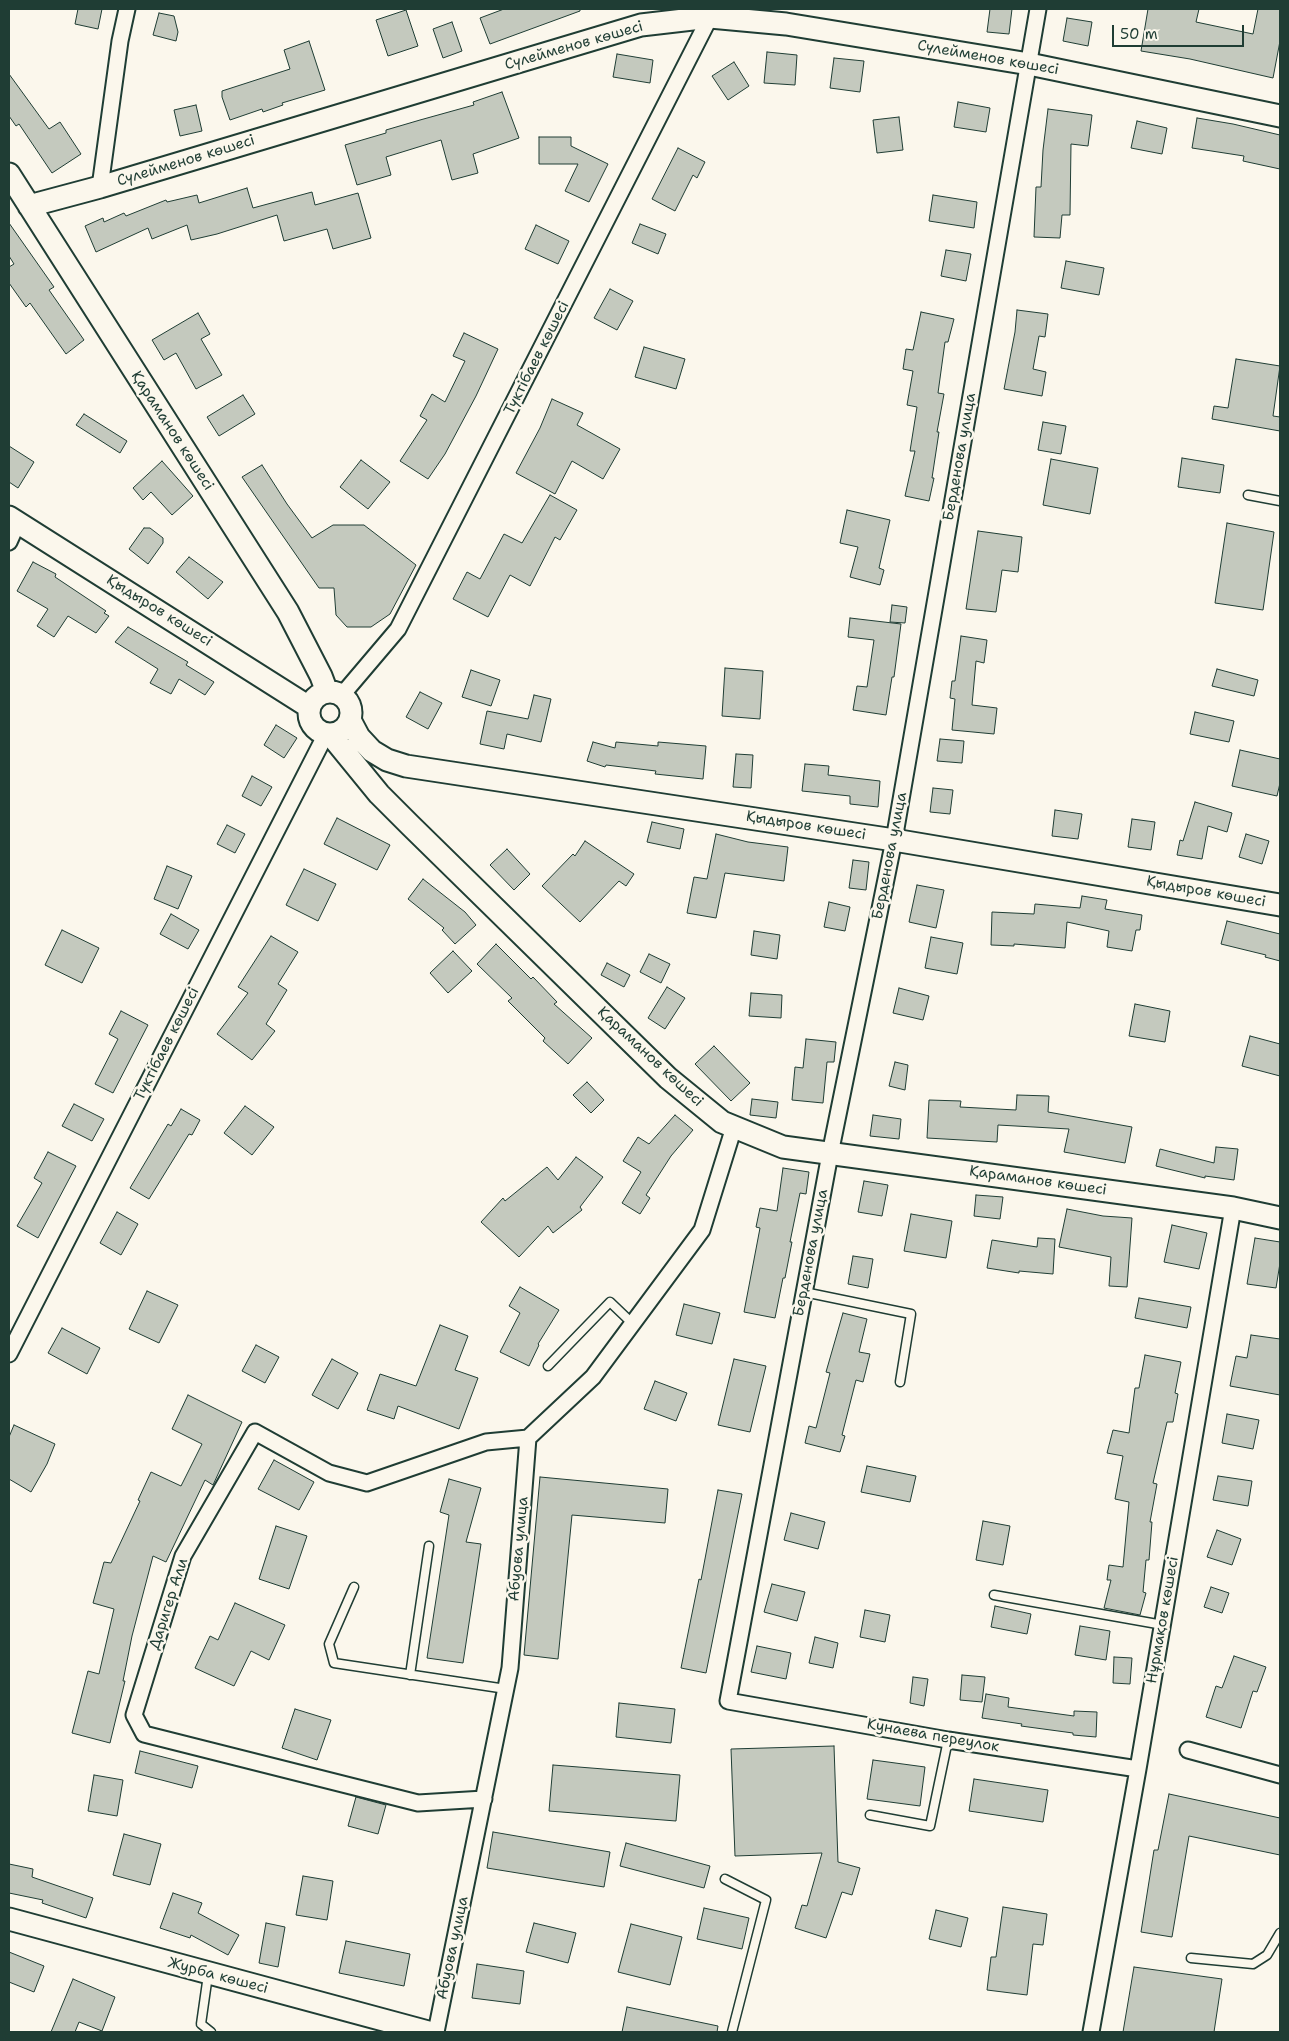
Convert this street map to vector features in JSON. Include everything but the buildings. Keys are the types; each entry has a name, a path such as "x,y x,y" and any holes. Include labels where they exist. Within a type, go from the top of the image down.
{"street":[{"path":"100,187 120,41 127,9"},
{"name":"Берденова улица","path":"728,1700 830,1154 894,840 1038,9"},
{"name":"Сүлейменов көшесі","path":"29,206 100,187 640,25 712,13 1029,64 1280,116"},
{"name":"Түктібаев көшесі","path":"334,693 398,629 712,13"},
{"name":"Қараманов көшесі","path":"10,181 29,206 288,612 321,676 334,693"},
{"path":"9,542 14,520"},
{"name":"Қыдыров көшесі","path":"14,520 309,707"},
{"path":"334,693 350,707 350,720 345,728 328,734 314,727 308,714 309,707 319,694 334,693"},
{"name":"Қыдыров көшесі","path":"350,720 359,737 372,752 387,760 406,766 894,840 1280,905"},
{"name":"Түктібаев көшесі","path":"11,1344 328,734"},
{"name":"Қараманов көшесі","path":"328,734 379,794 668,1078 722,1122 783,1147 1233,1208 1280,1218"},
{"path":"379,794 386,776 394,769 406,766"},
{"path":"528,1438 593,1377 702,1230 734,1127"},
{"name":"Нұрмақов көшесі","path":"1091,2032 1233,1208"},
{"name":"Даригер Али","path":"484,1799 418,1803 144,1734 134,1715 183,1556 255,1432 329,1473 367,1484 486,1442 528,1438"},
{"name":"Абуова улица","path":"436,2032 510,1668 528,1438"},
{"name":"Кунаева переулок","path":"728,1700 948,1740 1138,1768"},
{"path":"1188,1750 1280,1775"},
{"name":"Журба көшесі","path":"9,1920 428,2032"}],"lane":[{"path":"1248,496 1280,501"},
{"path":"804,1292 911,1314 900,1382"},
{"path":"548,1366 610,1302 633,1324"},
{"path":"410,1675 429,1546"},
{"path":"354,1587 329,1644 334,1663 506,1689"},
{"path":"994,1595 1162,1625"},
{"path":"870,1815 930,1826 948,1740"},
{"path":"726,1878 766,1900 732,2032"},
{"path":"1191,1958 1253,1964 1267,1955 1280,1933"},
{"path":"208,1973 200,2024 211,2032"}]}
